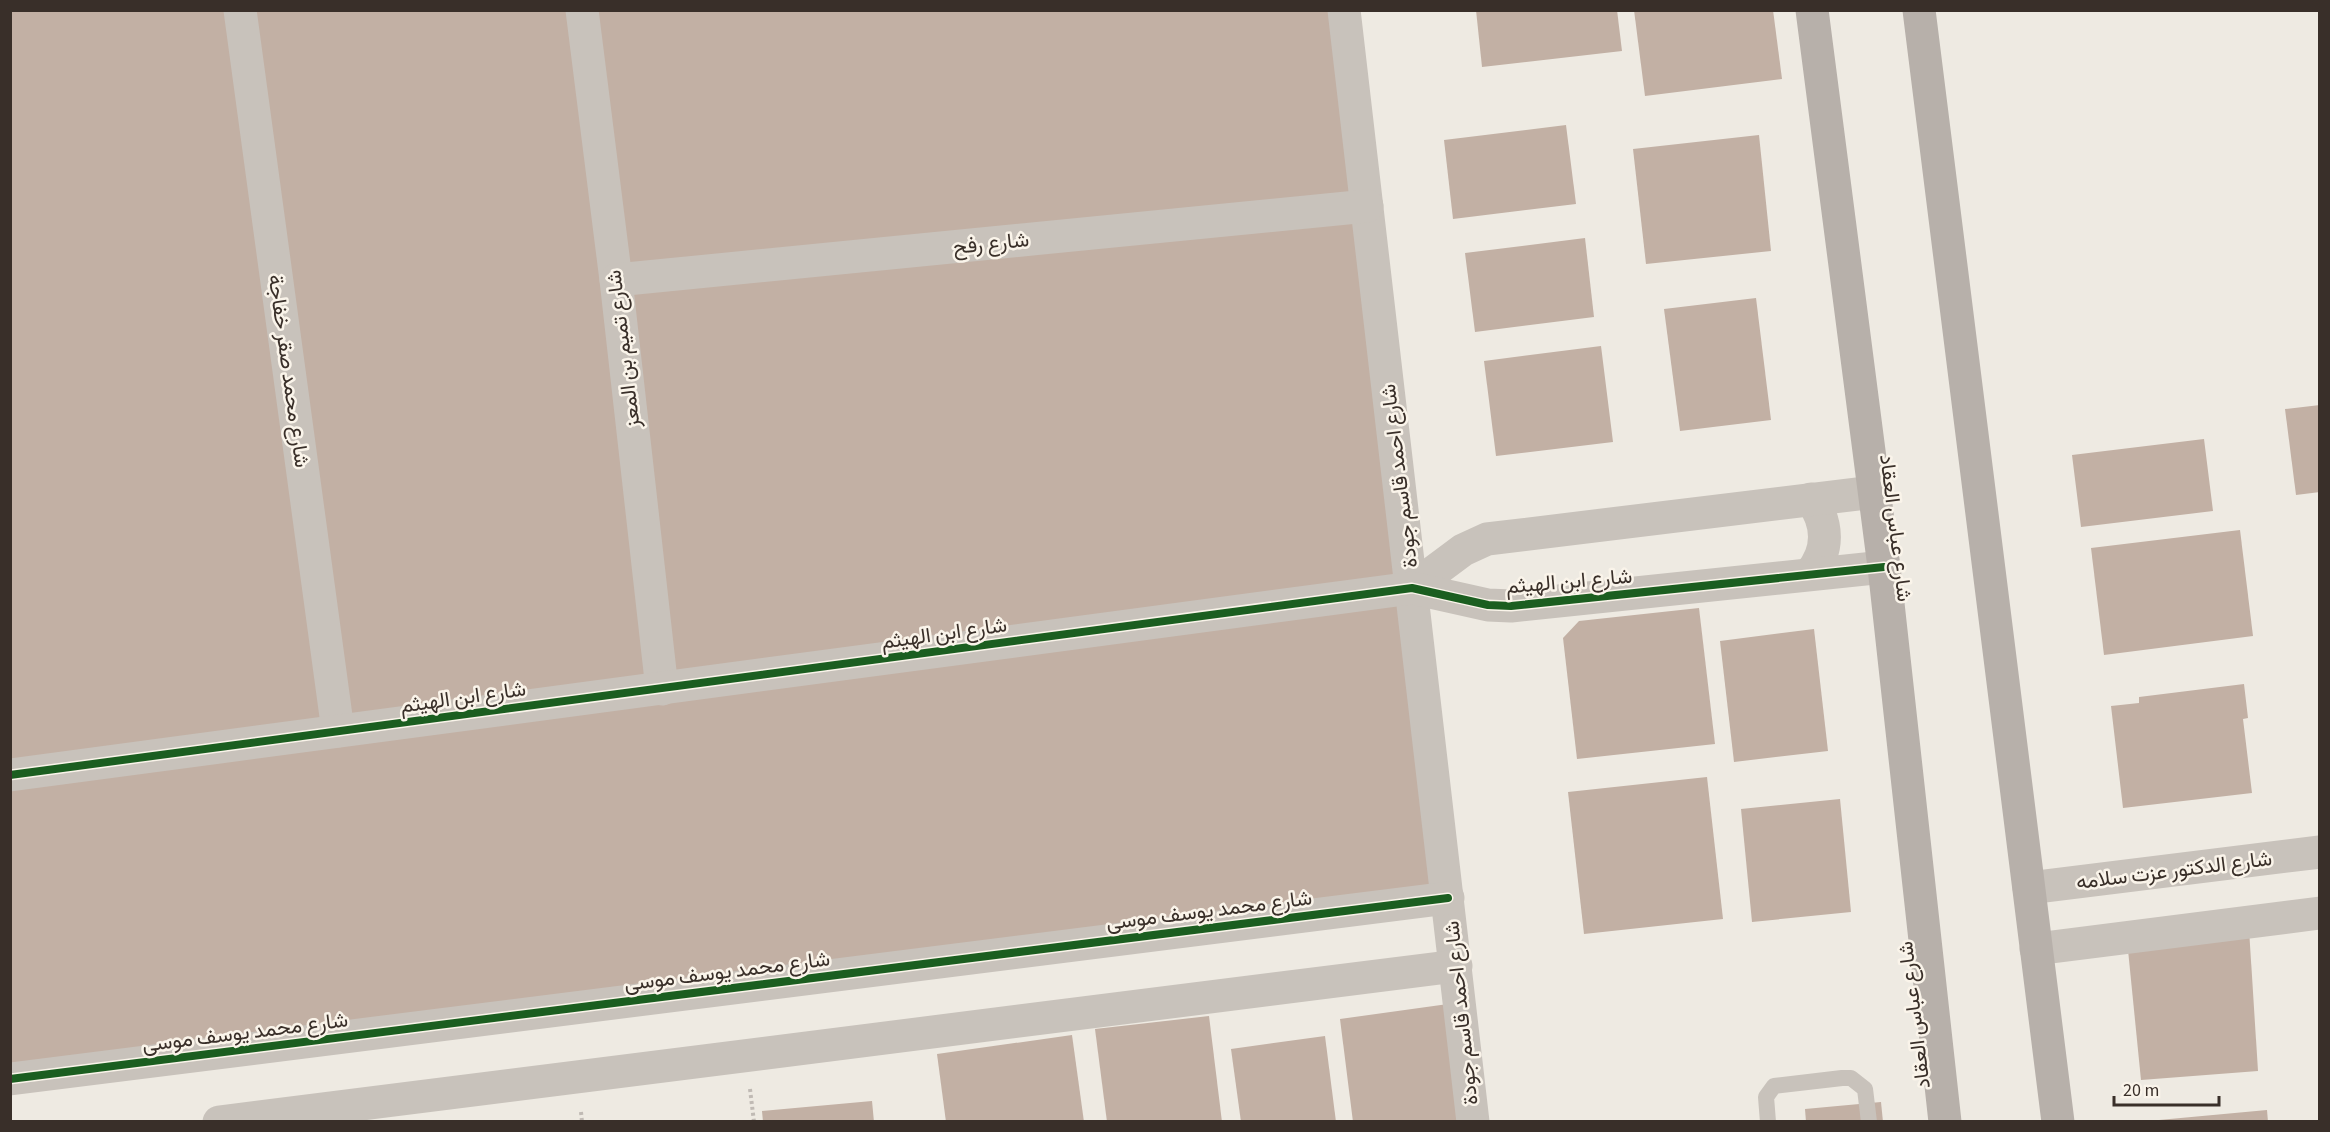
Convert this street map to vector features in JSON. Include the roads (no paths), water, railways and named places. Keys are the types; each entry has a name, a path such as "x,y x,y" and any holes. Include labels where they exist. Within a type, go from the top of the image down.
{"main road":[{"name":"شارع عباس العقاد","path":"1812,10 1884,567 1946,1122"},
{"path":"1919,10 2058,1122"}],"street":[{"name":"شارع محمد صقر خفاجة","path":"240,10 338,731"},
{"name":"شارع تميم بن المعز","path":"582,10 616,279 662,688"},
{"name":"شارع احمد قاسم جودة","path":"1344,10 1473,1122"},
{"name":"شارع رفح","path":"616,279 1367,206"},
{"name":"شارع ابن الهيثم","path":"1412,588 1463,550 1487,538 1874,492"},
{"path":"1810,574 1818,564 1825,537 1819,510 1811,499"},
{"name":"شارع ابن الهيثم","path":"10,775 1412,588 1488,605 1511,606 1884,567"},
{"name":"شارع الدكتور عزت سلامه","path":"2029,888 2319,852"},
{"name":"شارع محمد يوسف موسى","path":"10,1079 1448,898"},
{"path":"2036,949 2319,913"},
{"path":"219,1122 1456,966"}],"lane":[{"path":"1768,1122 1766,1097 1774,1086 1842,1078 1851,1078 1865,1089 1869,1122"}]}
